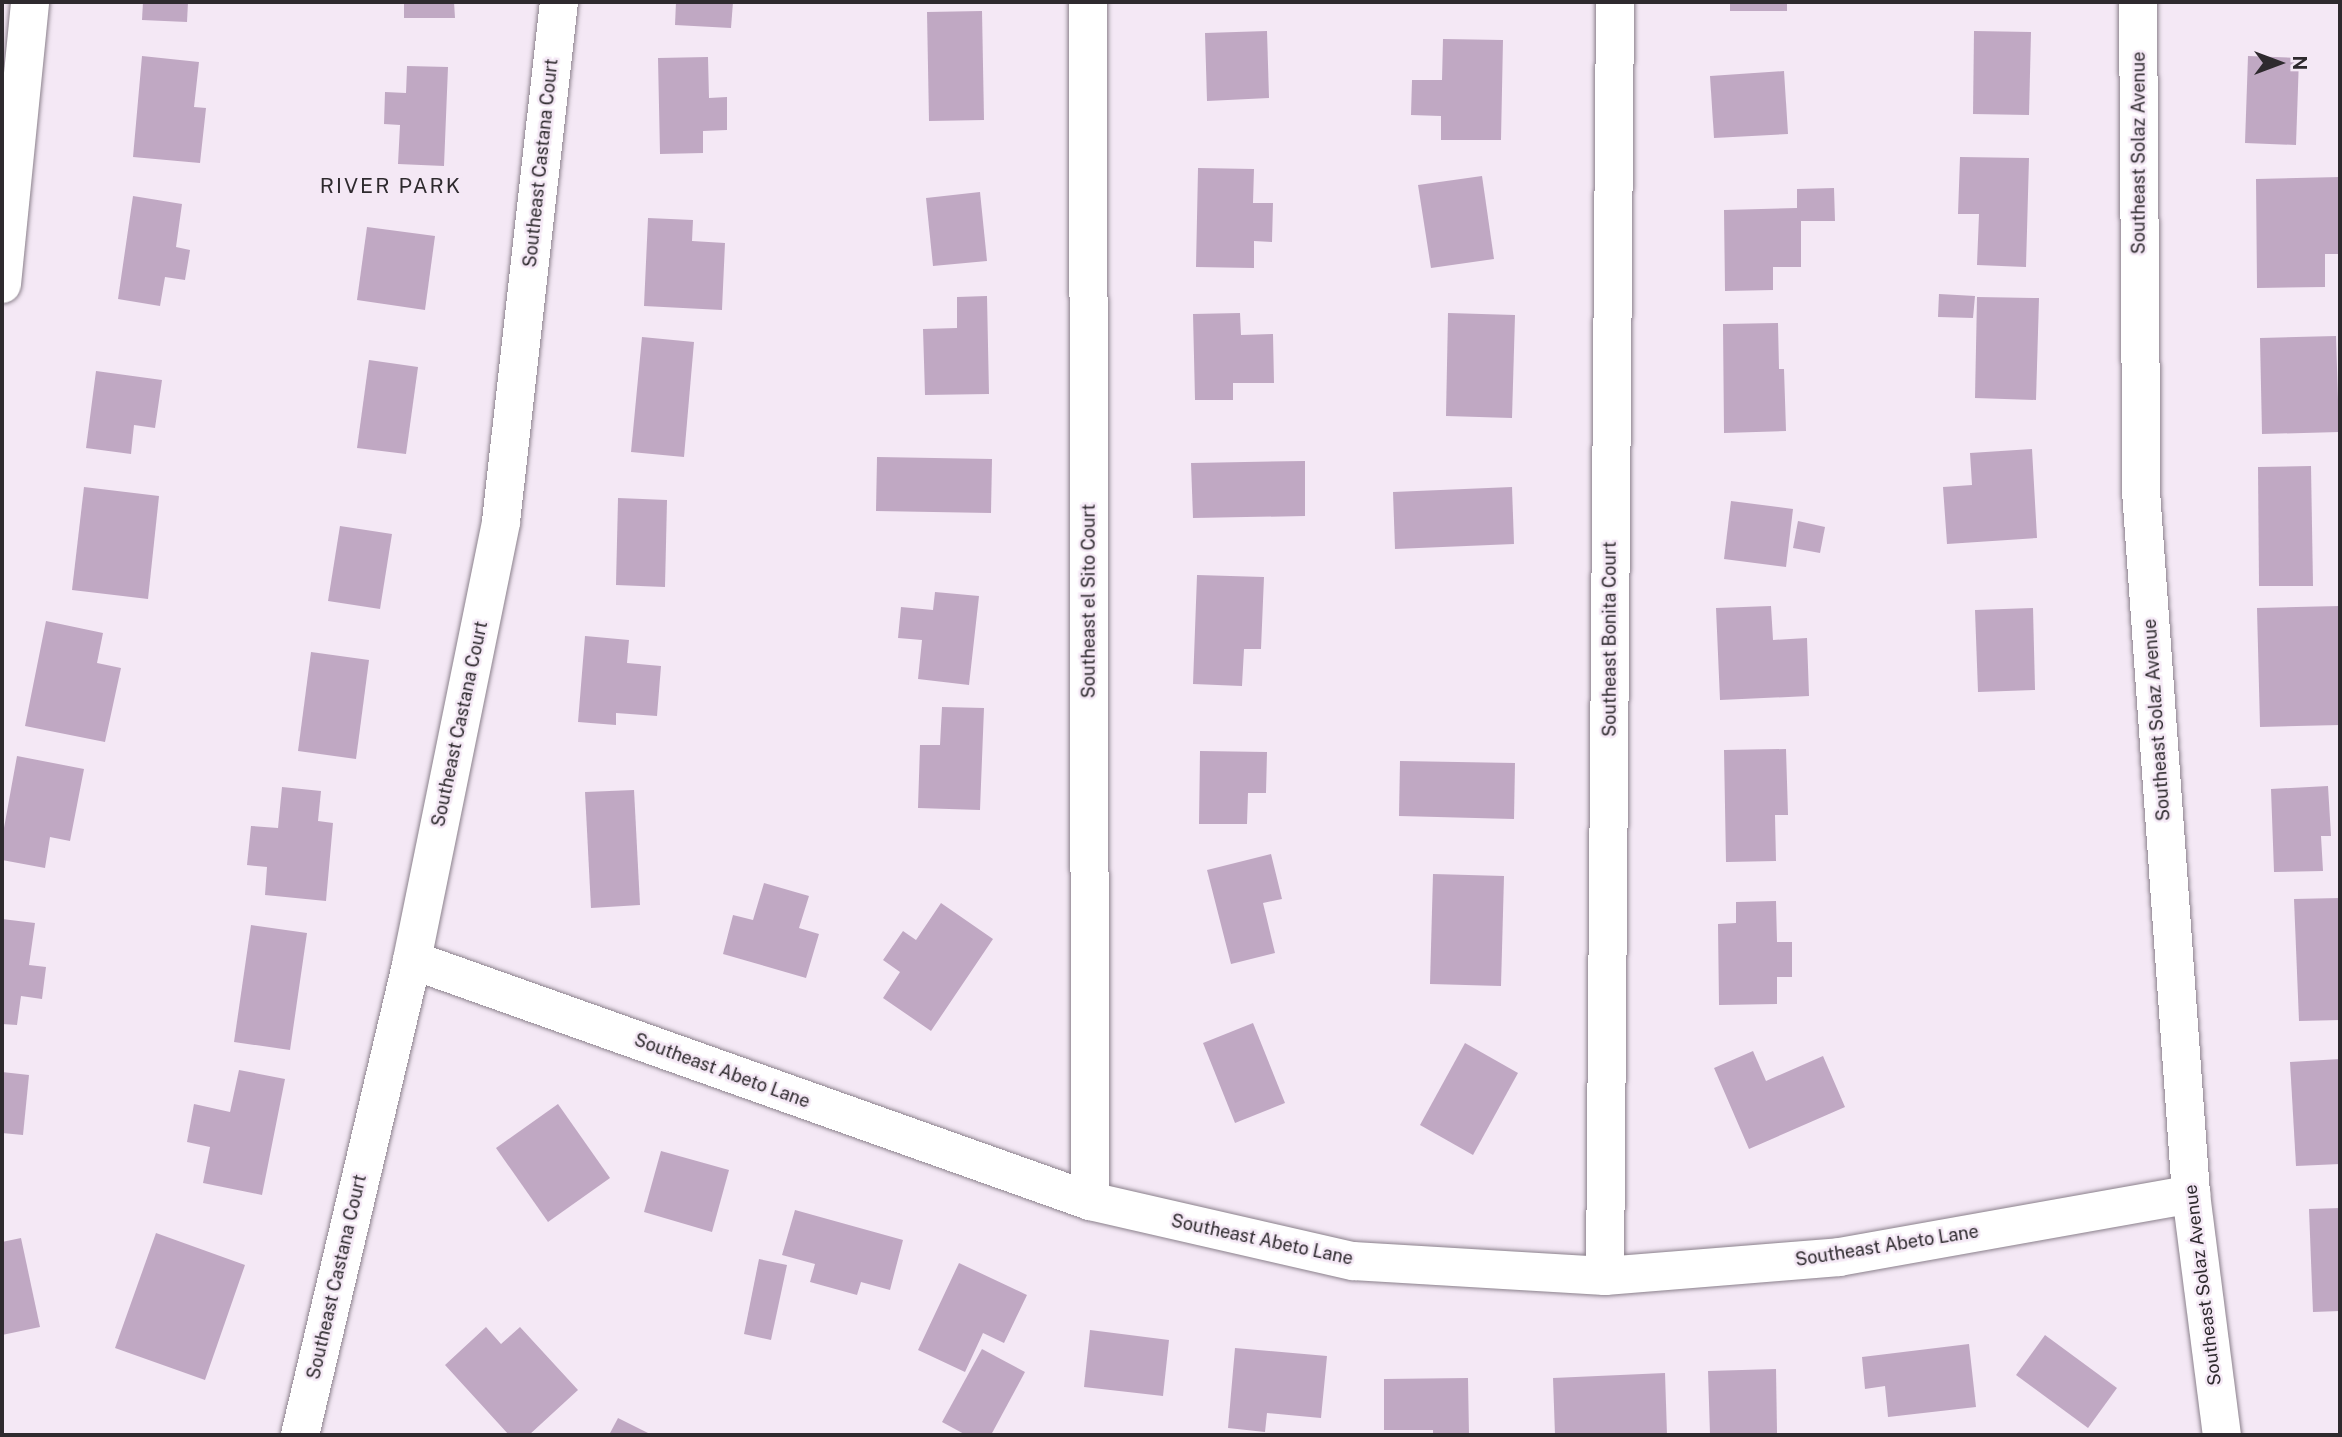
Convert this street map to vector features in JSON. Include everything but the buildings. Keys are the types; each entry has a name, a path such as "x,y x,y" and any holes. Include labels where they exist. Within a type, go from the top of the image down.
{"street":[{"path":"2,284 30,2"},
{"name":"Southeast Castana Court","path":"300,1435 412,960 501,522 559,2"},
{"name":"Southeast el Sito Court","path":"1088,2 1090,1201"},
{"name":"Southeast Bonita Court","path":"1605,1276 1615,2"},
{"name":"Southeast Solaz Avenue","path":"2137,2 2141,491 2191,1194 2222,1435"},
{"name":"Southeast Abeto Lane","path":"412,960 1090,1201 1353,1261 1605,1276 1839,1257 2191,1194"}],"district":[{"name":"RIVER PARK","path":"391,186"}]}
